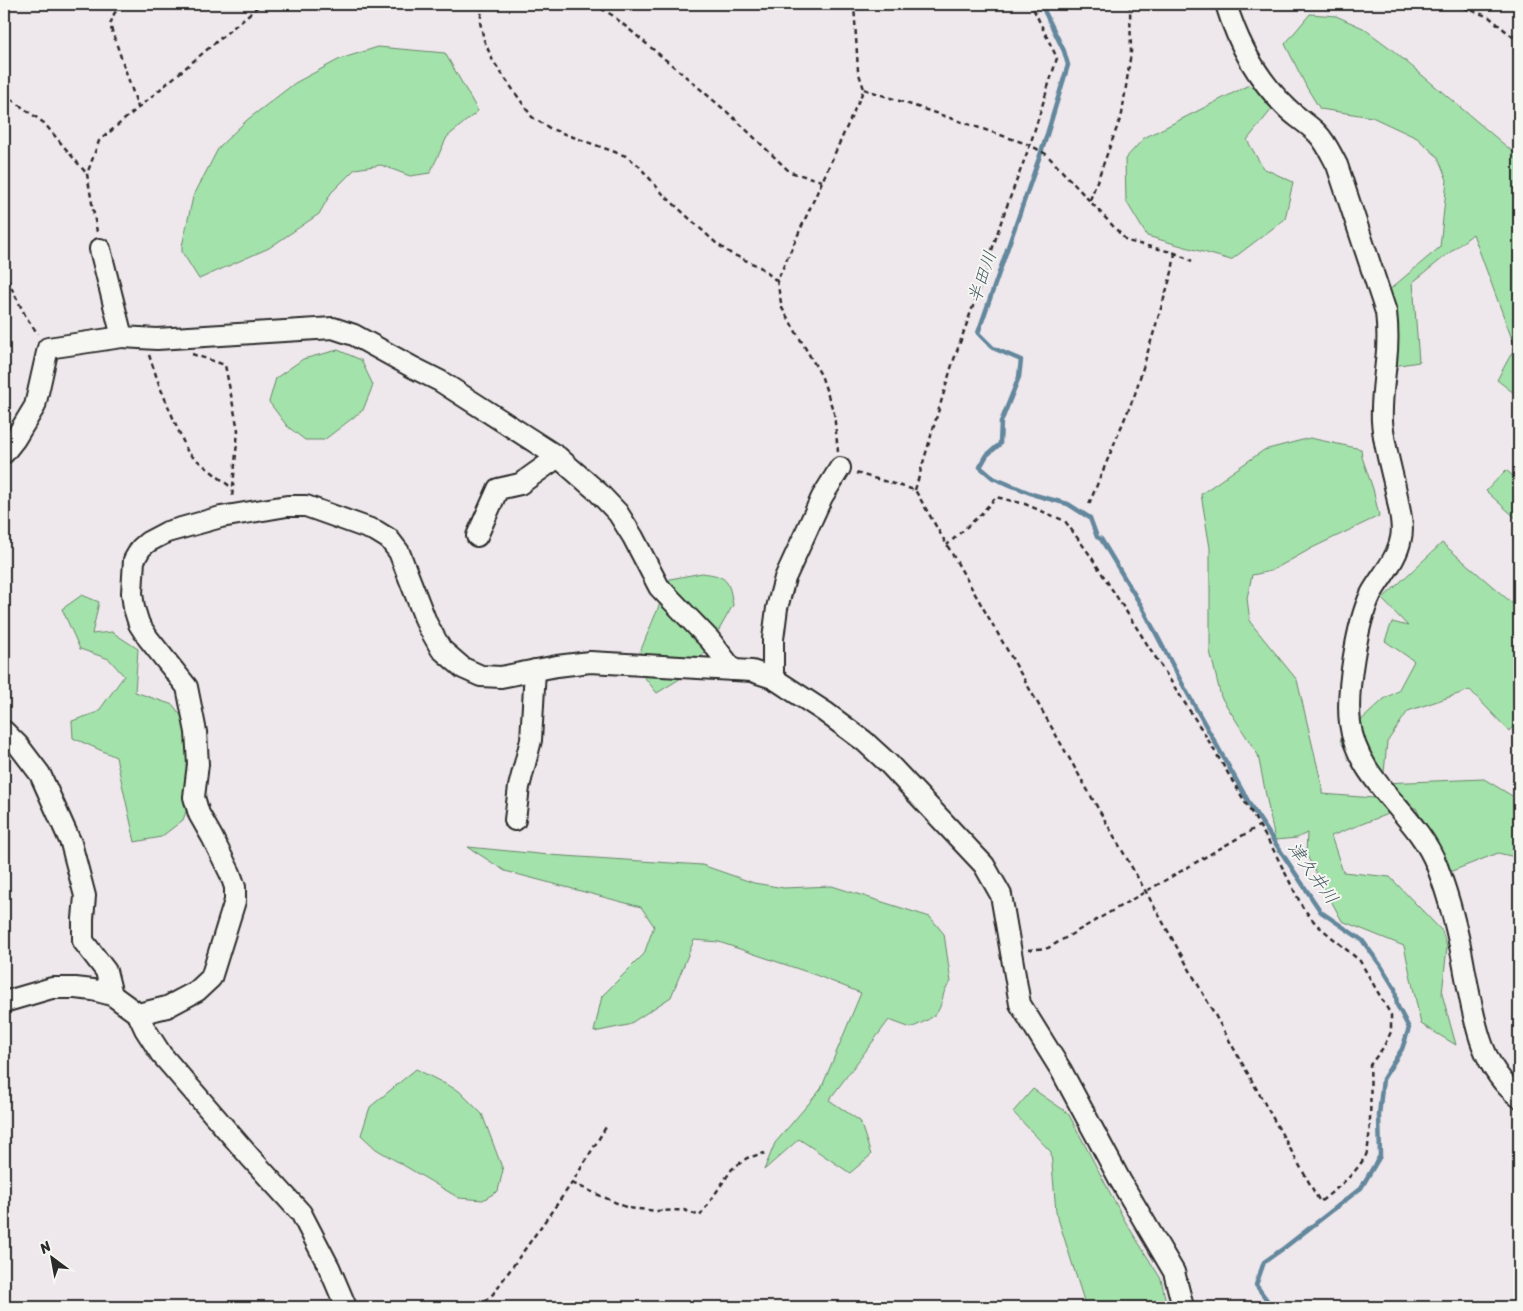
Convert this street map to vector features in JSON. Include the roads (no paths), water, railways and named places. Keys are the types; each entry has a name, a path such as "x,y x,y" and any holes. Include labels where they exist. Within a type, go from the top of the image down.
{"street":[{"path":"1226,4 1233,29 1258,74 1287,108 1318,133 1328,146 1337,165 1386,312 1388,337 1382,399 1382,420 1384,440 1402,523 1401,539 1393,560 1372,593 1362,617 1353,668 1349,705 1350,723 1353,740 1361,759 1386,796 1414,825 1427,844 1437,864 1452,914 1470,1004 1479,1035 1489,1063 1496,1074 1519,1097"},
{"path":"100,249 122,338"},
{"path":"4,453 35,406 48,348 122,338 183,338 333,328 340,330 354,335 440,381 558,457 598,492 618,513 659,587 710,640 733,670"},
{"path":"477,536 498,489 520,484 558,457"},
{"path":"773,678 773,638 777,608 785,578 822,497 840,468"},
{"path":"138,1014 167,1007 197,991 211,978 234,901 235,887 199,814 194,797 198,764 196,732 186,687 148,638 139,624 134,608 132,593 134,560 141,548 148,542 167,532 230,515 287,506 306,506 376,531 389,539 399,552 427,624 441,649 463,668 481,676 500,677 590,662 752,671 773,678 864,740 894,769 984,865 1001,894 1020,1004 1061,1070 1120,1180 1174,1272 1183,1307"},
{"path":"515,820 518,788 531,740 535,670"},
{"path":"4,731 18,745 40,774 71,843 85,896 84,941 106,971 112,995"},
{"path":"4,1002 52,988 84,989 112,995 138,1014 145,1030 161,1054 301,1213 329,1267 346,1307"}],"waterway":[{"name":"津久井川","path":"1041,4 1064,51 1068,65 1045,141 978,333 993,348 1021,360 1019,377 1001,422 1000,444 987,455 980,467 993,478 1035,495 1068,504 1090,518 1097,537 1101,539 1142,607 1184,687 1252,808 1321,912 1362,940 1381,966 1395,989 1397,1005 1409,1028 1402,1049 1383,1079 1379,1115 1380,1156 1361,1188 1264,1262 1256,1285 1272,1307"}],"water label":[{"name":"半田川","path":"982,277"}]}
